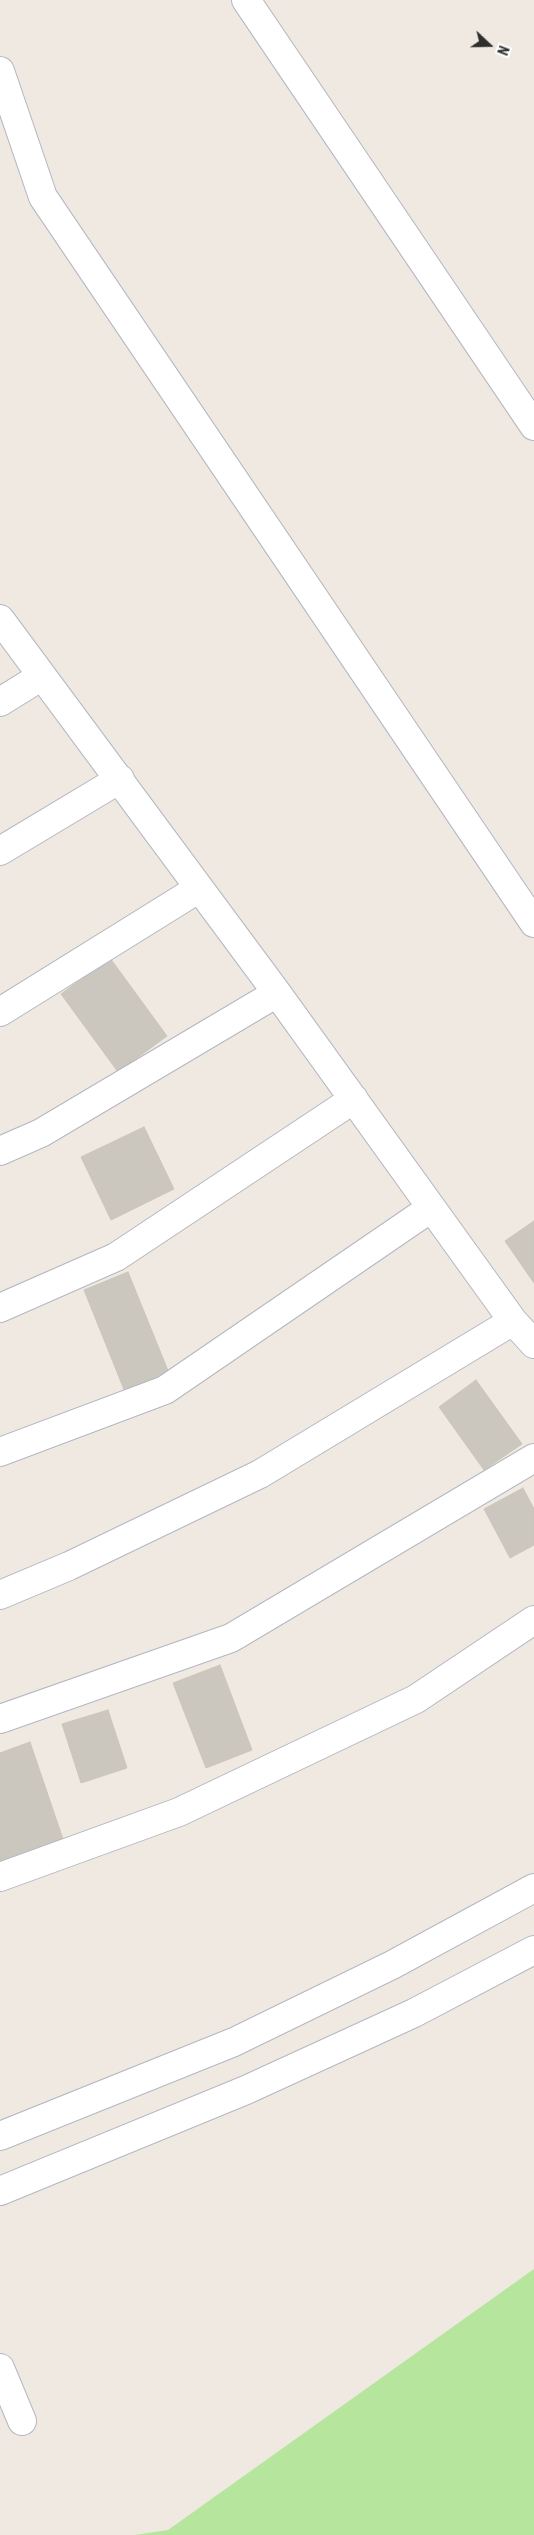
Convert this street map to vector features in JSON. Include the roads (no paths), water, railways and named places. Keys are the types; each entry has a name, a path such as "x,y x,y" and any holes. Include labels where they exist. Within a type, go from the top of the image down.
{"street":[{"path":"246,0 532,420"},
{"path":"0,71 43,197 534,923"},
{"path":"0,619 120,779 198,889 277,993 513,1321 534,1344"},
{"path":"0,702 42,676"},
{"path":"0,851 120,779"},
{"path":"0,1012 198,889"},
{"path":"0,1151 41,1133 277,993"},
{"path":"0,1308 116,1257 354,1099"},
{"path":"0,1452 165,1390 431,1208"},
{"path":"0,1595 69,1566 260,1474 513,1321"},
{"path":"0,1719 231,1638 534,1458"},
{"path":"0,1877 179,1812 407,1704 534,1620"},
{"path":"0,2136 234,2042 392,1965 534,1888"},
{"path":"0,2191 246,2090 414,2013 534,1950"},
{"path":"0,2368 22,2422"}]}
